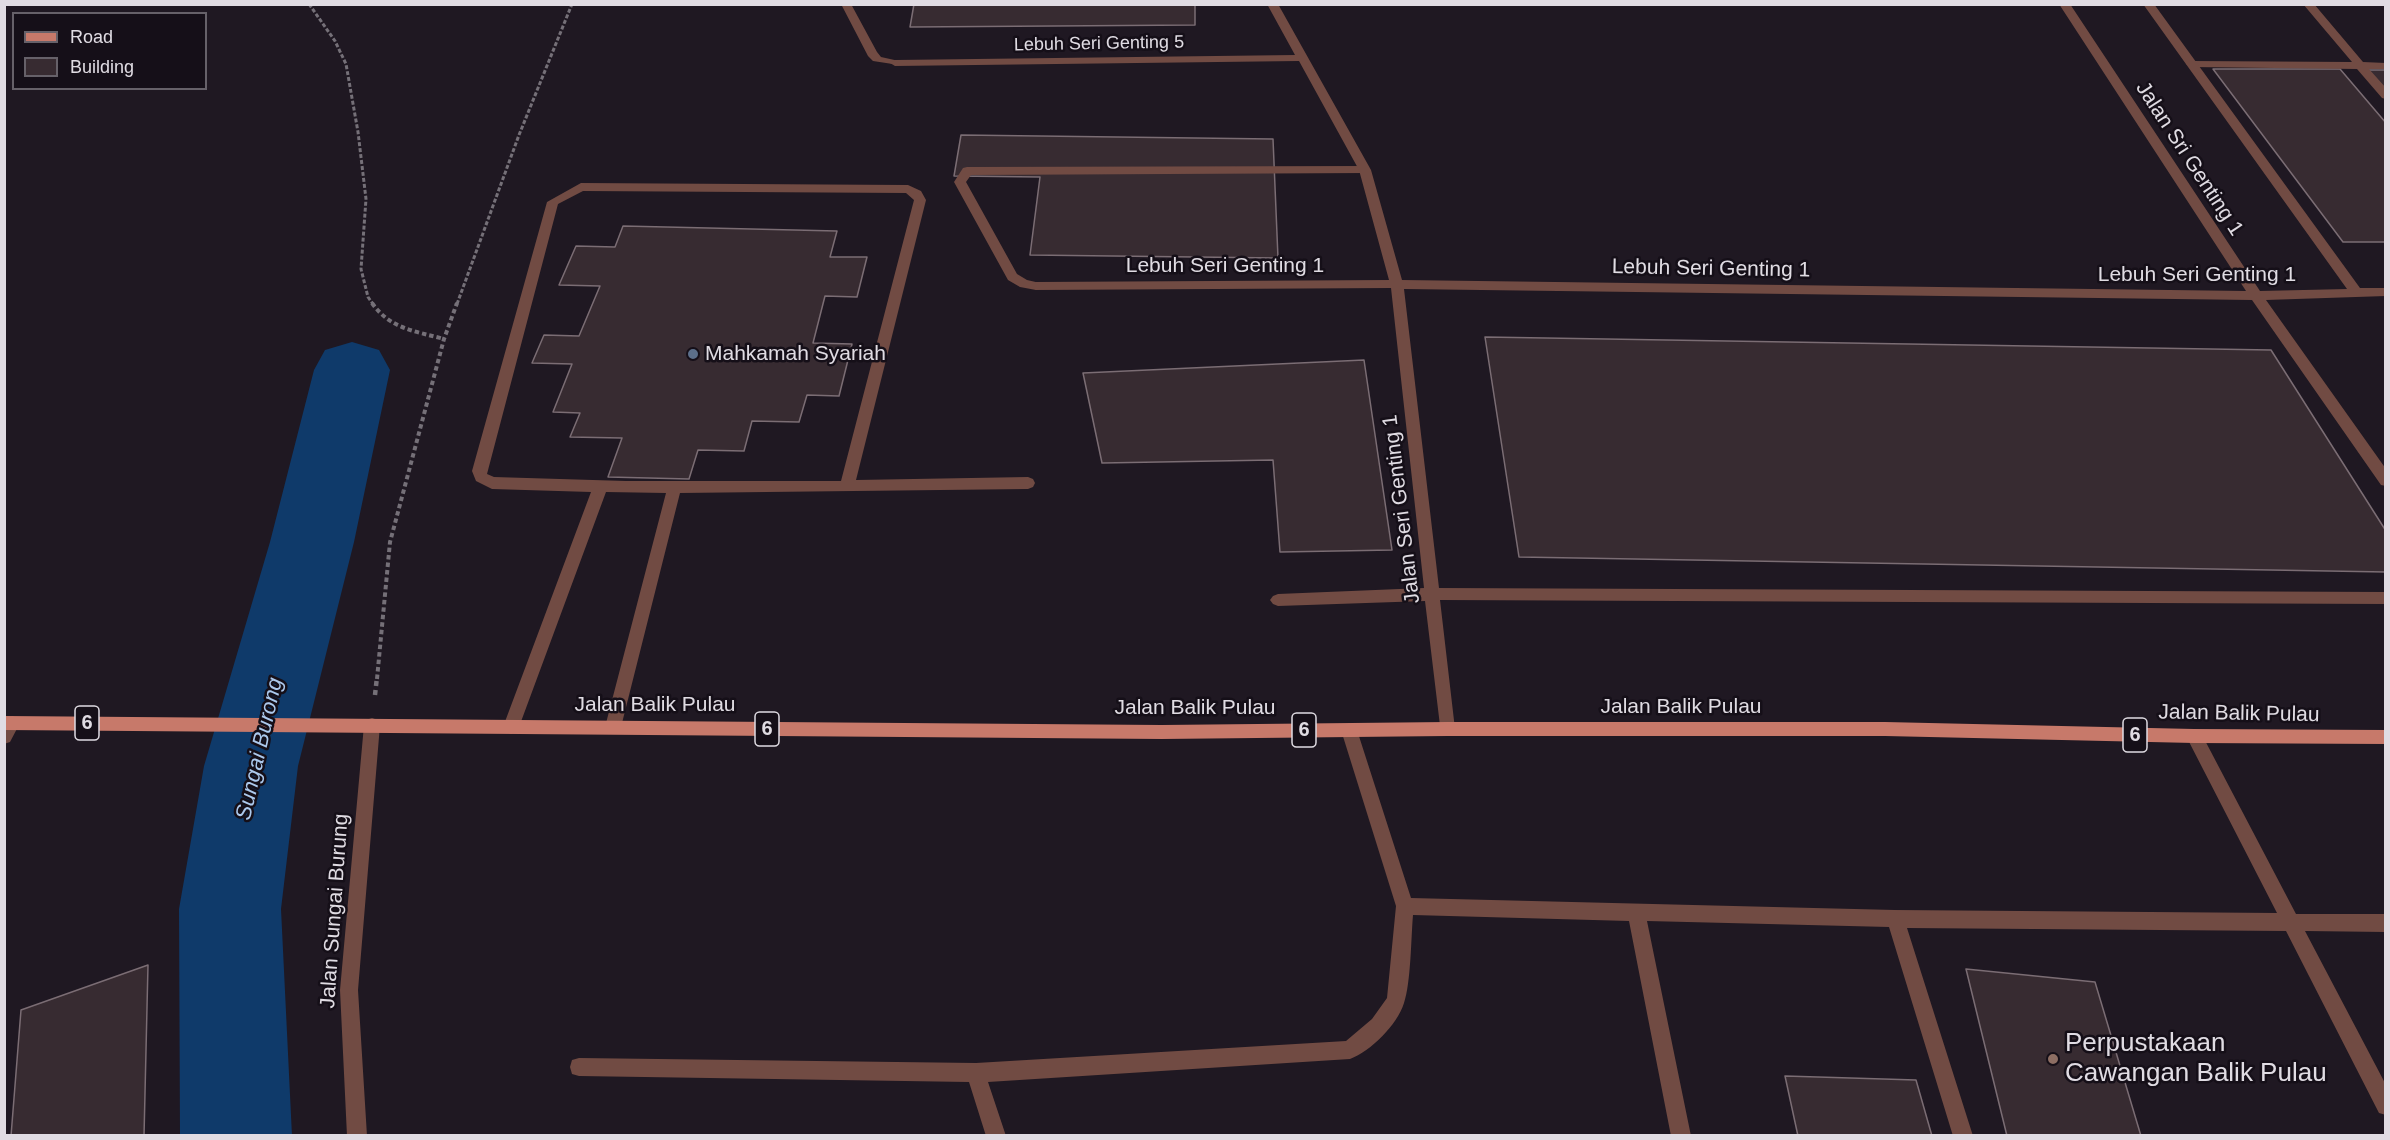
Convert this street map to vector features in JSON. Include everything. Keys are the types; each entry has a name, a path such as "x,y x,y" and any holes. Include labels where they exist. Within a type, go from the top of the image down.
{"main road":[{"name":"Jalan Balik Pulau","path":"7,728 169,724 1161,732 1446,729 1885,729 2194,736 2385,737"}],"street":[{"name":"Lebuh Seri Genting 5","path":"846,4 872,54 877,59 895,63 1302,58"},
{"name":"Jalan Seri Genting 1","path":"1272,4 1365,170 1397,284 1433,594 1446,729"},
{"name":"Jalan Sri Genting 1","path":"2064,4 2256,296 2385,481"},
{"path":"2148,4 2356,292"},
{"path":"2308,4 2385,96"},
{"path":"2191,64 2385,66"},
{"name":"Lebuh Seri Genting 1","path":"1365,170 967,171 960,182 1012,278 1017,282 1036,286 1397,284 2256,296 2385,292"},
{"path":"847,486 920,200 917,194 908,189 581,187 553,202 479,471 482,477 492,483 600,488 847,486 1028,483"},
{"path":"511,727 600,488"},
{"path":"613,727 674,488"},
{"path":"1278,600 1433,594 2385,598"},
{"name":"Jalan Sungai Burung","path":"357,1136 349,990 372,725"},
{"path":"579,1067 976,1073 1350,1050 1379,1026 1396,1001 1405,906 1349,730"},
{"path":"2194,736 2385,1106"},
{"path":"1405,906 1896,919 2385,923"},
{"path":"1636,911 1681,1136"},
{"path":"1896,919 1963,1136"},
{"path":"976,1073 996,1136"}],"path":[{"path":"309,4 335,41 346,64 358,132 366,199 360,269 368,297 382,317 398,326 444,339"},
{"path":"372,725 390,542 444,339 519,135 572,4"}],"building":[{"path":"914,4 1195,4 1195,25 910,27"},
{"path":"2213,69 2340,69 2386,123 2386,242 2343,242"},
{"path":"2367,70 2386,70 2386,91"},
{"path":"961,135 1273,139 1278,258 1030,255 1040,177 954,176"},
{"name":"Mahkamah Syariah","path":"623,226 837,231 830,257 867,257 857,297 825,296 813,343 852,344 839,396 807,395 799,422 752,421 744,451 698,450 689,479 608,477 622,438 570,437 580,413 553,412 572,364 532,363 544,335 579,336 600,286 559,285 576,246 615,247"},
{"path":"1485,337 2271,350 2386,531 2386,572 1519,557"},
{"path":"1364,360 1392,550 1280,552 1273,460 1102,463 1083,373"},
{"path":"148,965 144,1136 11,1136 21,1010"},
{"name":"Perpustakaan Cawangan Balik Pulau","path":"1966,969 2095,982 2141,1136 2007,1136"},
{"path":"1785,1076 1916,1080 1932,1136 1798,1136"}],"waterway":[{"name":"Sungai Burong","path":"236,1136 230,909 251,766 312,542 352,370"}],"place":[{"name":"Mahkamah Syariah","path":"693,354"},
{"name":"Perpustakaan Cawangan Balik Pulau","path":"2053,1059"}]}
